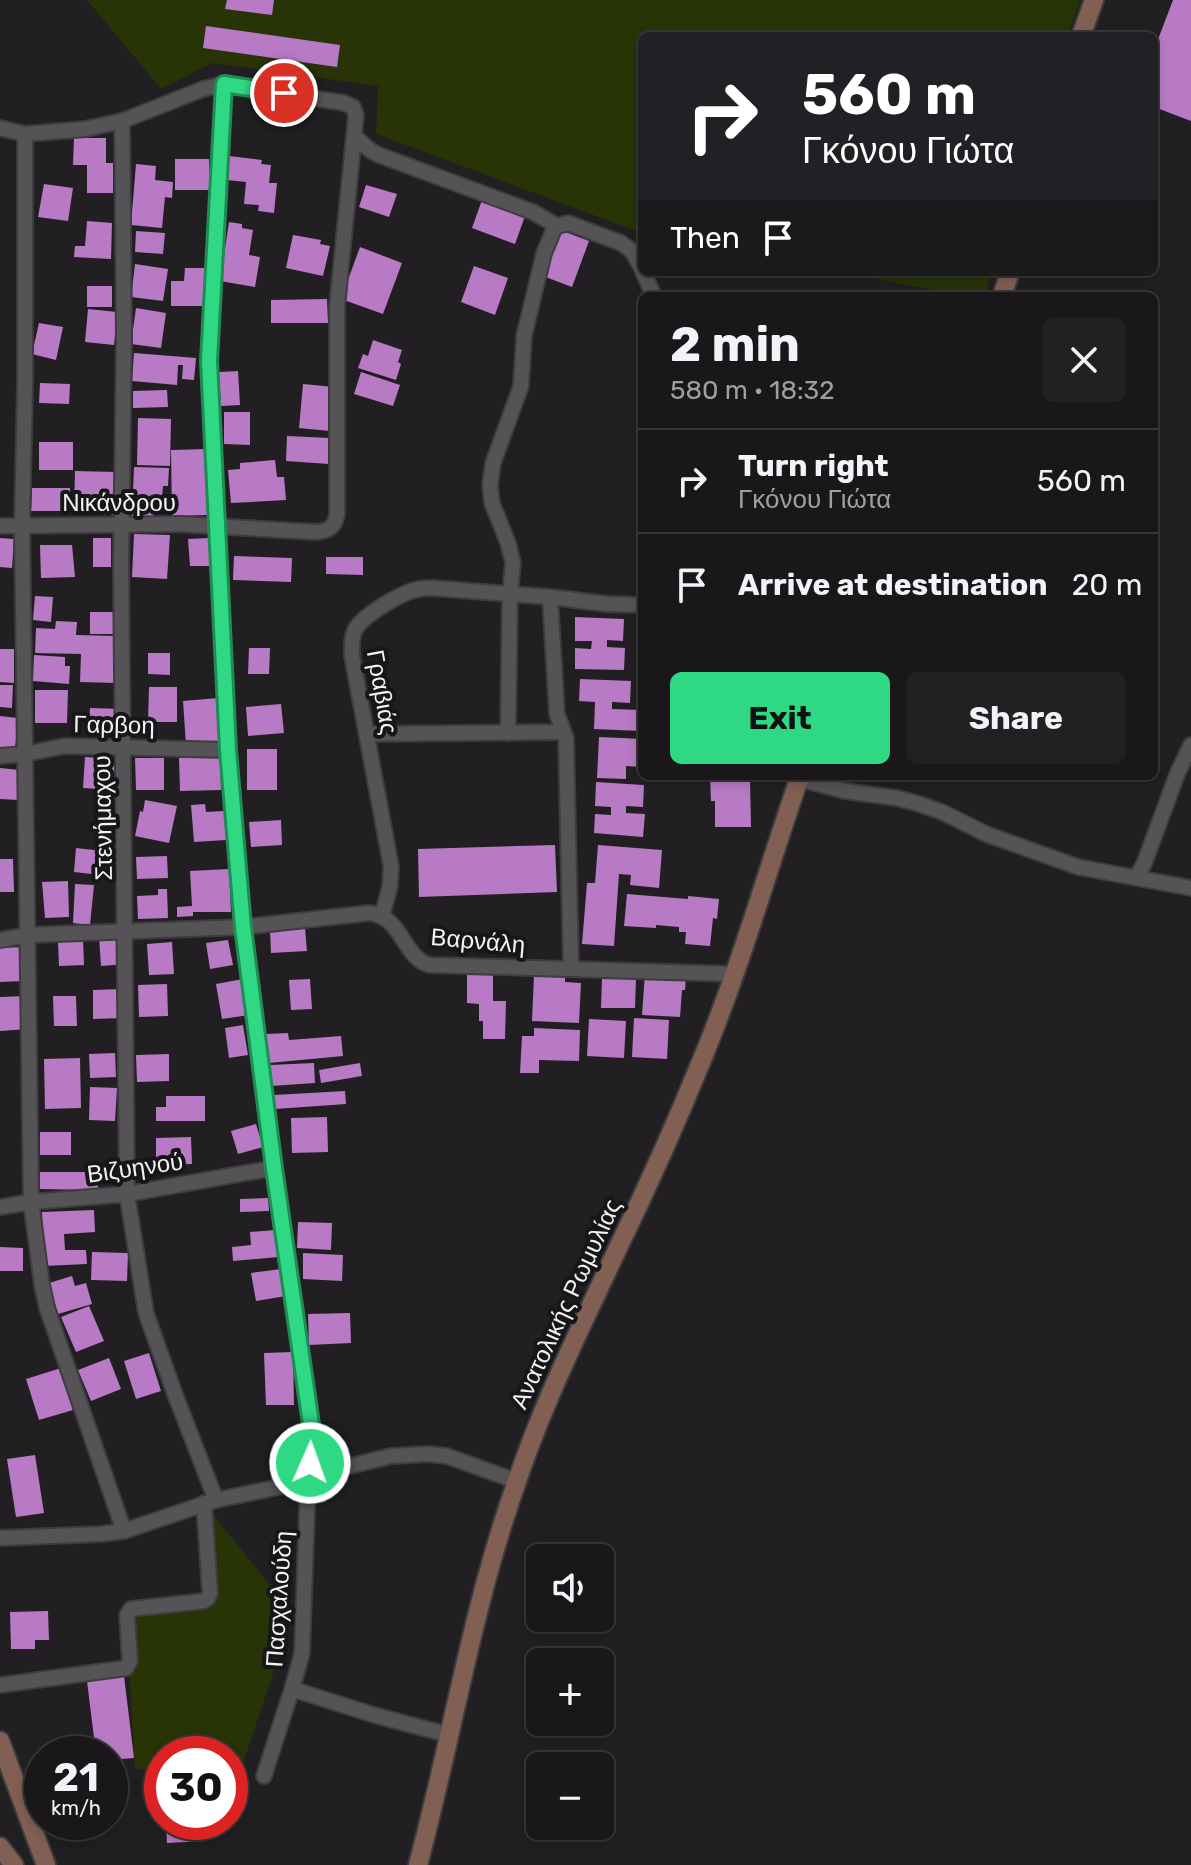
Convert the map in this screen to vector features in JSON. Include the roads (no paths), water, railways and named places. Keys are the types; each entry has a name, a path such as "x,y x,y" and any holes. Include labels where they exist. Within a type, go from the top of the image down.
{"street":[{"path":"1082,32 1094,0"},
{"path":"0,128 25,134 85,129 122,121 203,89 224,84 344,103 353,107 356,115 354,136 371,151 533,212 557,226"},
{"name":"Πασχαλούδη","path":"224,84 209,361 228,750 243,927 312,1431 303,1642 299,1667 264,1776"},
{"name":"Στενήμαχου","path":"0,1685 126,1668 130,1661 127,1615 131,1609 204,1601 210,1593 210,1501 146,1313 127,1194 121,525 124,335 122,121"},
{"path":"25,134 22,526 31,1202 47,1308 124,1531"},
{"name":"Νικάνδρου","path":"0,526 178,524 316,532 332,527 337,515 337,307 354,136"},
{"path":"508,733 513,563 492,503 491,477 493,463 521,386 524,336 544,253 557,226 568,223 621,243 632,251 638,262"},
{"name":"Γραβιάς","path":"382,916 390,886 391,866 352,656 351,641 361,622 405,593 432,588 638,605"},
{"path":"550,597 557,714 566,738 571,968"},
{"path":"367,734 563,732"},
{"path":"1136,878 1191,745"},
{"name":"Γαρβοη","path":"0,756 64,746 228,750"},
{"name":"Ανατολικής Ρωμυλίας","path":"418,1865 491,1566 516,1481 542,1411 696,1074 735,974 799,780"},
{"path":"807,780 845,791 916,803 986,834 1064,863 1191,888"},
{"path":"0,940 28,935 243,927 369,913 382,916"},
{"name":"Βαρνάλη","path":"382,916 390,921 424,963 735,974"},
{"name":"Βιζυηνού","path":"0,1207 127,1194 274,1168"},
{"path":"0,1538 124,1531 210,1501 308,1481 346,1467 391,1456 447,1456 516,1481"},
{"path":"292,1689 449,1735"},
{"path":"0,1741 46,1865"}]}
